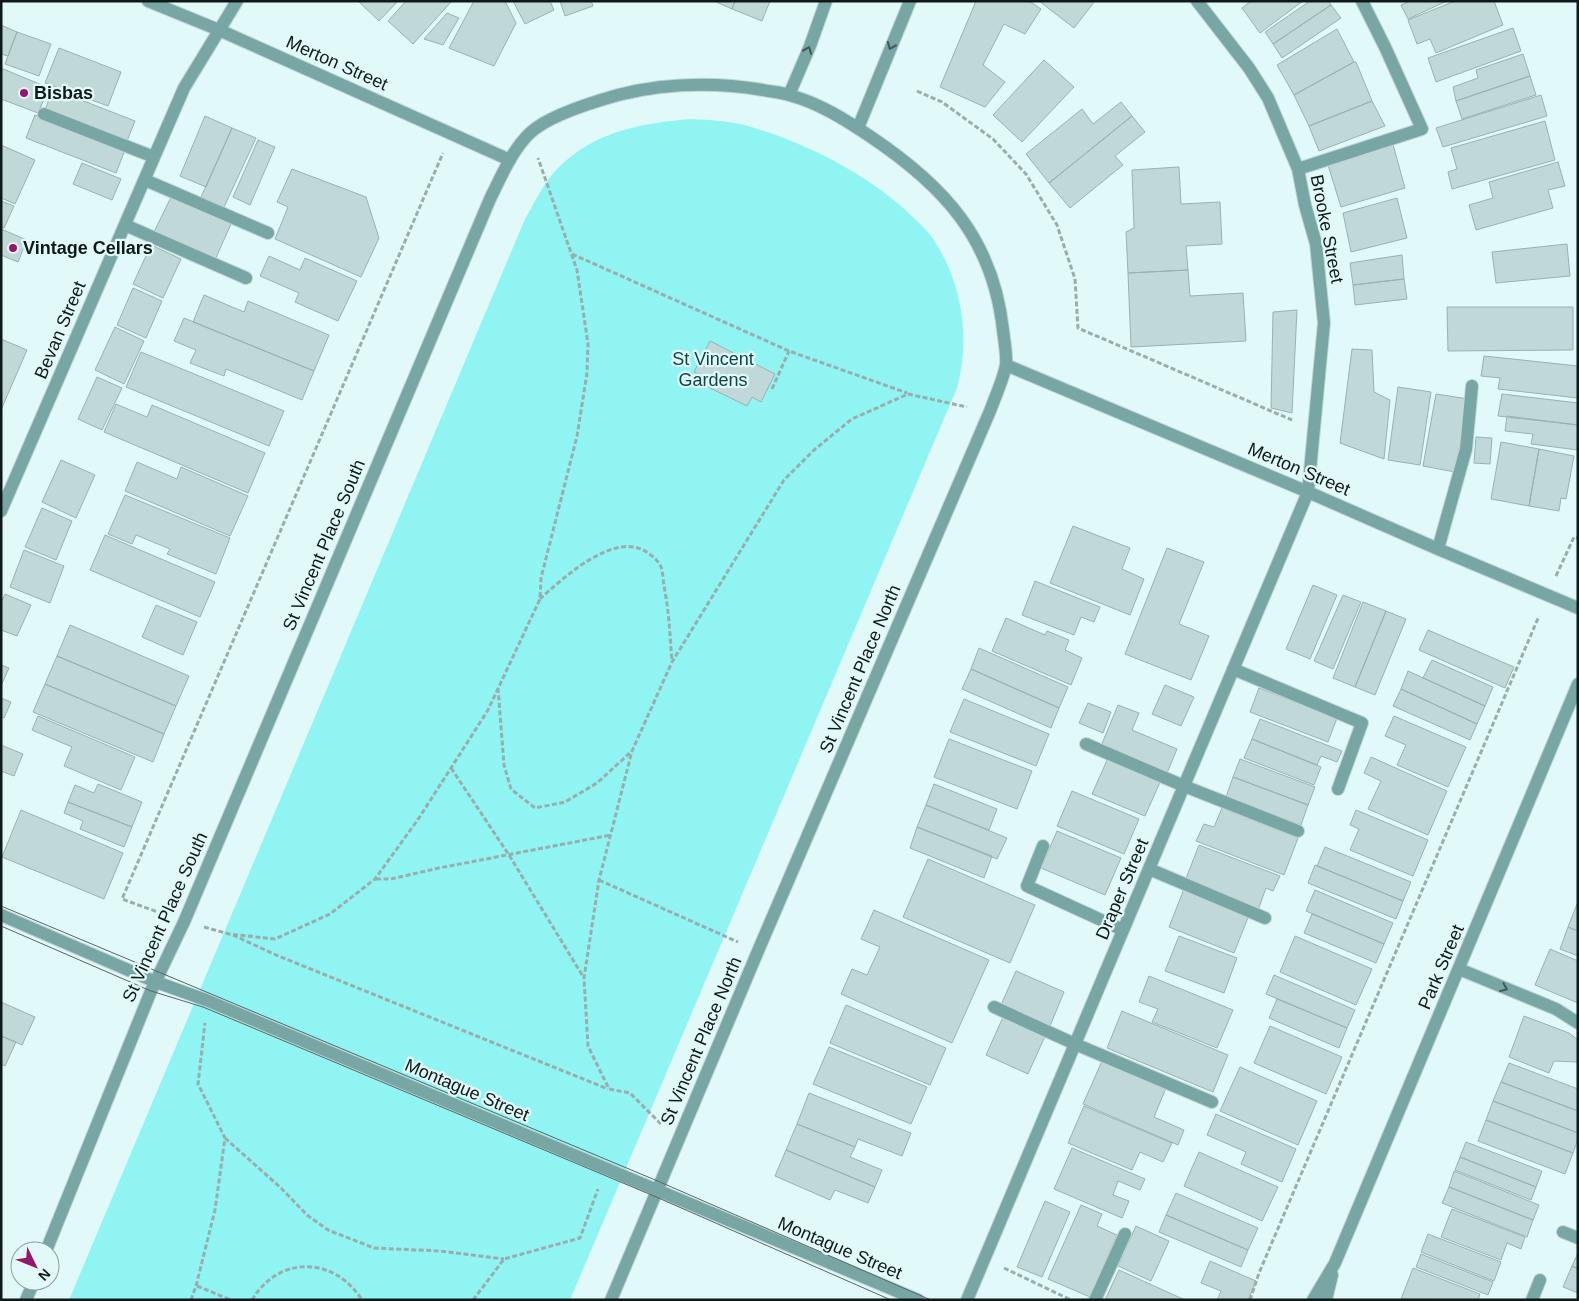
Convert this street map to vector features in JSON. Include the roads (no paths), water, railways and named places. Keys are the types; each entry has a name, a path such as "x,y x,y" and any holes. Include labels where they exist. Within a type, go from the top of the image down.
{"street":[{"name":"Merton Street","path":"148,1 219,30 510,160"},
{"path":"219,30 237,1"},
{"path":"789,95 810,46 826,1"},
{"path":"858,128 910,1"},
{"name":"Brooke Street","path":"1197,1 1249,68 1268,98 1298,169 1305,205 1316,244 1324,323 1308,492"},
{"path":"1298,169 1422,129 1362,1"},
{"name":"Bevan Street","path":"1,512 184,88 219,30"},
{"name":"St Vincent Place South","path":"50,1241 156,982 184,922 490,199 510,160 530,134 542,124 568,112 638,90 672,85 716,84 789,95 817,105"},
{"name":"St Vincent Place North","path":"611,1300 758,951 990,412 1006,364 1000,308 988,265 964,220 933,184 893,152 858,128 817,105"},
{"path":"44,114 154,157"},
{"path":"145,180 268,233"},
{"path":"125,225 246,278"},
{"name":"Merton Street","path":"1006,364 1578,608"},
{"path":"1438,549 1466,449 1472,386"},
{"name":"Draper Street","path":"967,1300 1308,492"},
{"path":"1233,669 1362,723 1338,789"},
{"name":"Park Street","path":"1313,1300 1335,1263 1578,684"},
{"path":"1086,744 1184,786 1298,831"},
{"path":"1043,846 1027,886 1123,930"},
{"path":"1149,869 1265,918"},
{"name":"Montague Street","path":"1,915 156,982 206,1000 918,1300"},
{"path":"1459,969 1556,1009 1578,1023"},
{"path":"994,1007 1075,1044 1212,1102"},
{"path":"1563,1232 1578,1238"},
{"path":"1095,1300 1125,1234"},
{"name":"Park Street","path":"1326,1300 1335,1263"},
{"path":"1532,1300 1540,1280"}],"tram line":[{"path":"1,906 660,1182 931,1300"},
{"path":"1,926 151,991 203,1007 654,1196 891,1300"}],"place":[{"name":"Bisbas","path":"24,93"},
{"name":"Vintage Cellars","path":"13,248"}],"park label":[{"name":"St Vincent Gardens","path":"713,369"}]}
